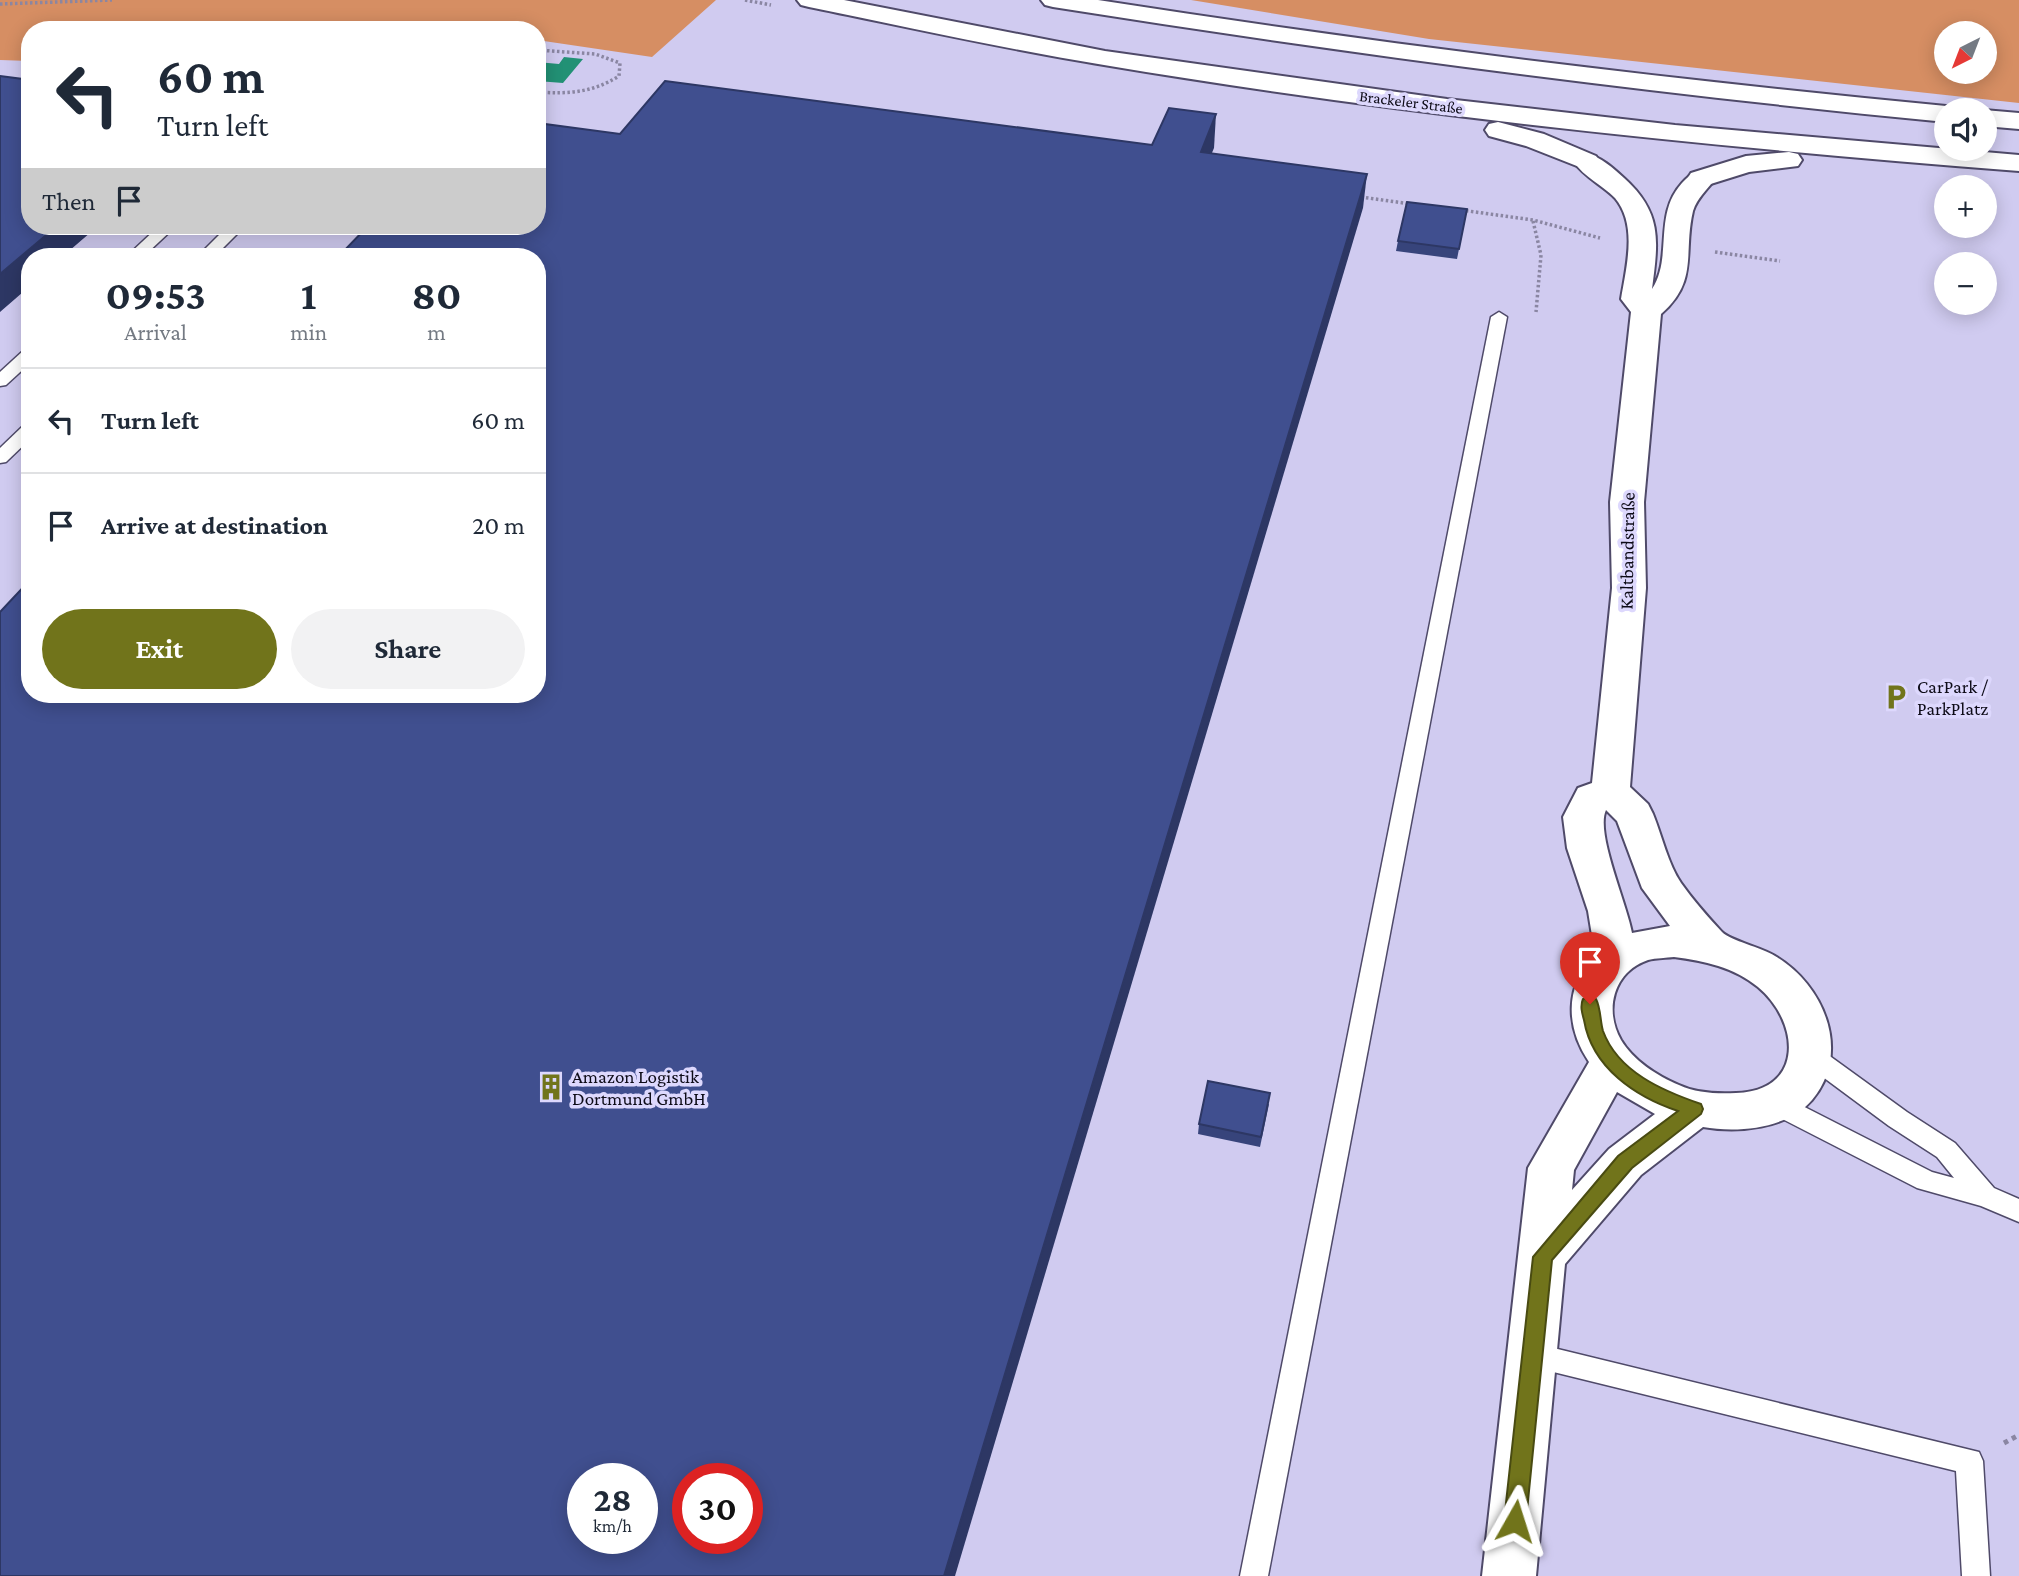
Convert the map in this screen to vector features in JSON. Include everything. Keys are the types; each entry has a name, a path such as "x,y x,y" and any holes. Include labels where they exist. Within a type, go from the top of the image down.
{"main road":[{"name":"Brackeler Straße","path":"809,0 1102,57 1395,101 1644,130 2019,163"},
{"path":"1053,0 1436,56 1690,88 1934,113"},
{"path":"1395,101 1457,121 1535,140 1587,162 1619,184 1636,203 1640,213 1643,243 1636,299 1646,311 1658,303 1674,272 1679,219 1685,197 1701,179 1746,164 1910,155"},
{"path":"1997,119 2019,121"},
{"name":"Kaltbandstraße","path":"1610,791 1629,588 1627,502 1646,311"},
{"path":"1616,958 1608,911 1587,848 1583,817 1592,799 1610,791 1634,814 1662,888 1709,945"},
{"path":"1663,943 1709,945 1743,957 1774,976 1797,1000 1810,1028 1812,1056 1802,1080 1785,1098 1758,1109 1727,1113 1694,1109 1662,1098 1643,1087 1612,1061 1595,1032 1590,1004 1597,978 1616,958 1642,946 1663,943"},
{"path":"1509,1576 1551,1168 1612,1061"},
{"path":"1542,1257 1625,1162 1694,1109"}],"lane":[{"path":"144,248 158,235"},
{"path":"214,248 228,235"},
{"path":"1254,1576 1497,327"},
{"path":"0,381 21,362"},
{"path":"0,458 21,438"},
{"path":"1812,1056 1898,1119 1946,1150 1985,1196"},
{"path":"1774,1103 1926,1181 1985,1196 2019,1211"},
{"path":"1533,1355 1969,1461 1976,1576"}],"path":[{"path":"0,4 112,0"},
{"path":"546,51 595,54 620,63 619,76 603,87 581,95 546,93"},
{"path":"1354,196 1423,205"},
{"path":"1450,209 1533,220 1603,239"},
{"path":"1497,327 1536,314 1542,241 1533,220"},
{"path":"1711,251 1780,261"}],"shaded area":[{"path":"0,0 716,0 652,57 546,41 546,21 21,21 21,61 0,60"},
{"path":"1191,0 2019,0 2019,103 1997,101 1997,98 1973,98 1429,39"},
{"path":"564,57 583,59 563,83 546,82 546,63 559,64"}],"building":[{"path":"0,76 21,79 21,235 46,235 31,248 21,248 21,256 0,274"},
{"name":"Amazon Logistik Dortmund GmbH","path":"665,81 1152,145 1169,108 1216,114 1201,152 1367,174 944,1576 0,1576 0,612 21,590 21,703 546,703 546,248 347,248 359,235 546,235 546,124 620,134"},
{"path":"1407,202 1467,209 1459,249 1398,241"},
{"path":"1208,1081 1270,1093 1261,1137 1199,1124"}],"place":[{"name":"CarPark / ParkPlatz","path":"1896,697"},
{"name":"Amazon Logistik Dortmund GmbH","path":"551,1087"}],"route":[{"path":"1515,1521 1542,1257 1625,1162 1694,1109 1662,1098 1634,1082 1612,1061 1595,1032 1590,1004"}]}
